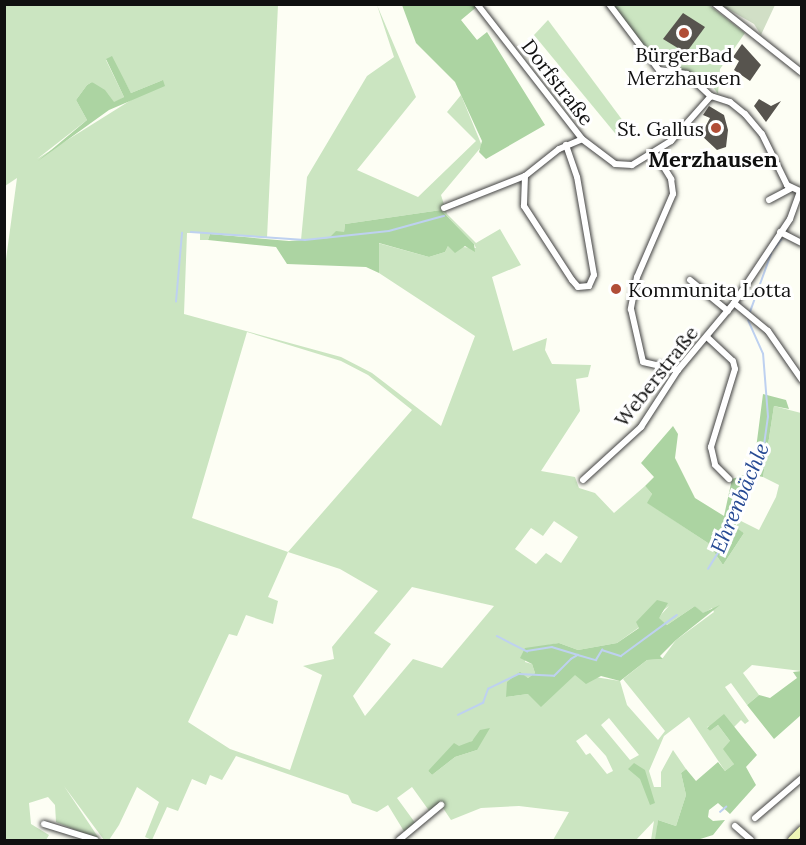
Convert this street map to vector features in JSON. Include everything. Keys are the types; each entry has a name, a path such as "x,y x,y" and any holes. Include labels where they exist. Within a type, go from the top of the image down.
{"main road":[{"path":"792,840 801,830"}],"street":[{"name":"Dorfstraße","path":"477,4 582,139 625,167 655,153 679,134 711,96"},
{"path":"609,4 659,70 687,74 711,96 730,102 745,114 792,188"},
{"path":"715,4 801,73"},
{"path":"444,208 525,176 566,145 582,139"},
{"path":"525,176 524,206 572,280 578,286 589,286 594,275 578,177 566,145"},
{"path":"655,153 671,179 673,194 637,277 631,309 643,362 678,370"},
{"path":"769,200 792,188 801,190"},
{"name":"Weberstraße","path":"583,480 641,427 678,370 734,303 780,232 801,190"},
{"path":"780,232 801,243"},
{"path":"690,280 728,311"},
{"path":"734,303 768,331 801,380"},
{"path":"707,337 733,361 735,369 711,447 714,465 729,479"},
{"path":"755,818 801,778"},
{"path":"399,840 441,805"},
{"path":"44,824 96,840"},
{"path":"735,825 751,840"}],"green space":[{"path":"5,5 278,5 267,238 210,234 208,240 200,240 200,233 187,233 184,314 341,357 372,373 441,426 475,336 379,273 378,243 429,257 445,252 448,246 476,248 474,244 441,210 345,224 344,232 329,238 301,240 307,177 367,76 394,57 377,5 416,97 357,170 418,197 476,141 447,112 461,95 482,146 441,195 447,214 476,243 500,229 521,265 492,277 513,351 547,338 545,350 552,364 591,365 588,377 576,379 580,411 541,471 575,477 579,488 595,493 614,513 645,486 652,494 648,503 708,543 723,565 744,533 735,528 739,520 759,530 776,497 779,485 763,477 774,406 801,413 801,671 752,665 743,673 759,695 747,705 731,683 725,687 749,721 745,724 741,720 732,729 729,721 707,727 710,731 718,725 730,741 734,764 725,771 689,717 664,736 649,771 654,787 661,787 661,772 673,750 686,769 681,773 686,795 676,826 658,820 656,840 651,840 654,821 636,840 553,840 569,812 519,806 481,808 451,820 441,805 430,812 412,787 397,798 416,824 405,833 388,805 377,812 352,803 348,795 236,756 222,780 210,775 206,785 192,779 178,811 167,807 152,840 145,837 159,802 137,787 119,825 109,840 104,840 64,786 100,840 56,822 55,805 48,797 29,803 31,824 49,835 46,840 5,840 4,274 17,178 5,186","holes":["111,57 131,93 163,80 37,159 87,120 76,100 87,85 92,82 114,103 124,97 106,60","247,332 341,361 368,375 412,410 288,552 192,518","554,521 578,537 561,563 546,553 536,564 515,549 531,528 543,536","288,552 340,569 378,591 332,647 334,659 303,666 322,675 290,770 230,749 188,722 229,634 237,636 246,615 273,624 278,601 268,597","412,587 494,606 442,668 413,659 365,716 353,696 391,644 374,633","669,606 658,618 667,625 695,606 703,614 712,608 714,612 676,640 662,659 647,660 623,679 665,731 658,740 627,705 620,681 576,674 528,694 506,697 520,673 528,678 535,673 532,664 525,662 528,649 559,643 578,650 617,643","609,718 639,755 630,760 601,725","586,734 606,756 613,771 607,774 590,753 586,755 576,741","476,738 477,750 455,757 432,775 428,771"]},
{"path":"402,5 479,5 461,20 477,40 487,32 545,125 486,159 479,152 482,141 455,82 416,43"},
{"path":"612,5 709,5 745,33 720,69 718,94 708,80 705,84 689,72 656,63"},
{"path":"721,5 775,5 761,35 754,24"},
{"path":"548,20 629,129 619,138 534,35"},
{"path":"112,56 131,93 163,80 165,86 109,110 38,161 87,120 76,100 87,85 92,82 105,90 114,102 124,97 106,59"},
{"path":"441,210 474,244 475,252 465,246 455,253 448,246 445,252 429,257 379,243 379,273 366,267 287,264 276,247 208,240 210,234 289,241 329,238 336,231 344,232 345,224"},
{"path":"763,394 786,400 789,409 774,406 763,477 753,475 735,527 744,533 723,565 708,543 647,503 652,494 645,486 654,477 641,463 673,426 678,434 675,458 695,498 724,516 732,479 753,472"},
{"path":"657,600 668,603 659,618 667,625 695,606 703,613 720,605 676,640 660,656 663,659 647,660 620,681 601,676 586,684 575,675 541,707 528,694 506,697 507,682 513,677 520,672 528,678 535,673 532,664 520,658 525,648 559,643 578,650 617,643 639,628 636,622"},
{"path":"801,671 801,715 774,739 747,705 759,695 770,698 797,678 793,672"},
{"path":"724,714 757,755 746,767 756,785 730,814 718,803 709,810 708,817 713,821 725,820 713,835 697,840 655,840 658,820 676,826 686,795 681,773 686,769 696,781 718,762 725,771 734,764 723,749 730,741 718,725 710,731 707,728"},
{"path":"490,728 477,750 455,757 432,775 428,771 454,743 459,746 472,741 480,730"},
{"path":"634,763 645,770 655,803 650,805 640,779 628,769"}],"building":[{"name":"BürgerBad Merzhausen","path":"683,13 705,27 686,53 663,39"},
{"path":"742,44 761,65 750,81 734,70 739,61 733,57"},
{"path":"759,99 771,106 781,101 766,122 754,106"},
{"name":"St. Gallus","path":"709,106 724,115 728,130 726,147 717,150 701,135 710,118 703,115"}],"waterway":[{"path":"191,232 305,240 389,231 444,216"},
{"path":"176,302 182,233"},
{"name":"Ehrenbächle","path":"773,250 781,240"},
{"name":"Ehrenbächle","path":"750,312 771,254"},
{"name":"Ehrenbächle","path":"708,569 726,540 737,493 756,468 764,445 768,417 763,354 748,321"},
{"name":"Ehrenbächle","path":"458,715 483,703 488,689 519,674 554,676 578,655 596,660 602,650 621,656 677,615"},
{"path":"497,636 527,651 552,647 578,655"},
{"path":"720,812 726,807"}],"place":[{"name":"BürgerBad Merzhausen","path":"684,33"},
{"name":"St. Gallus","path":"716,128"},
{"name":"Kommunita Lotta","path":"616,289"}],"district":[{"name":"Merzhausen","path":"713,160"}]}
